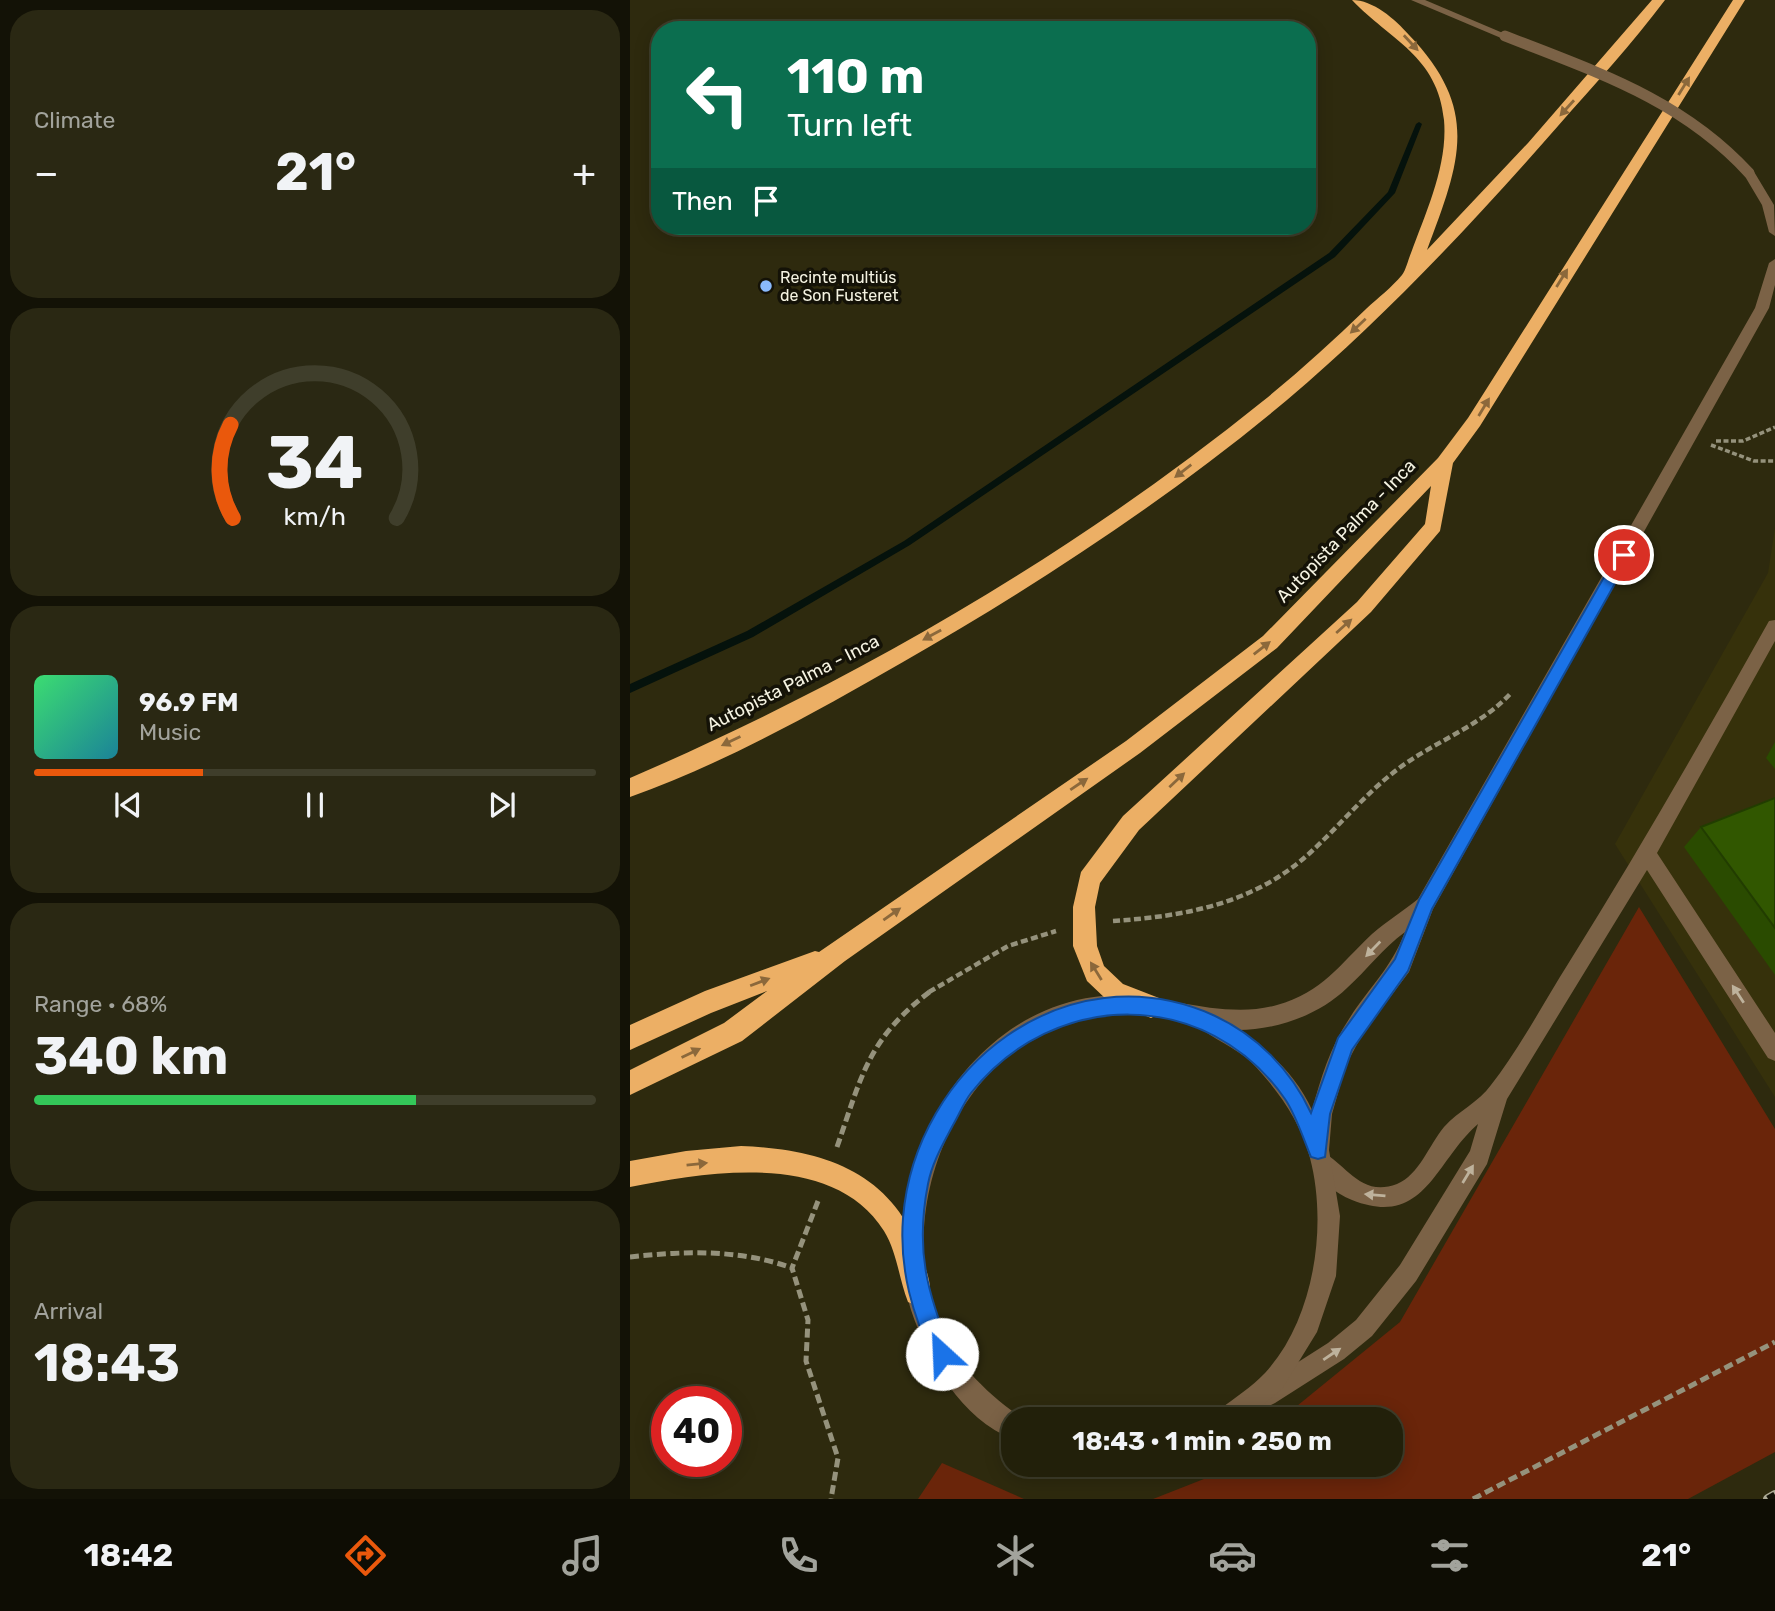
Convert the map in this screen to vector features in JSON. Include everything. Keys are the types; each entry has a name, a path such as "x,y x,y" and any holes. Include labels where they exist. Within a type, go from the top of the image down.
{"highway":[{"path":"1358,0 1410,42 1425,59 1445,94 1453,122 1451,154 1441,192 1408,279"},
{"name":"Autopista Palma - Inca","path":"630,788 838,689 991,602 1163,486 1305,375 1408,279 1552,125 1659,0"},
{"name":"Autopista Palma - Inca","path":"837,953 1133,747 1270,642 1444,462 1474,422 1739,0"},
{"path":"1151,1006 1115,992 1095,973 1086,946 1084,907 1089,879 1131,822 1364,607 1434,526 1444,462"},
{"path":"630,1038 705,1003 837,953"},
{"path":"630,1083 733,1032 837,953"},
{"path":"630,1174 668,1167 760,1158 792,1160 829,1173 870,1197 888,1215 898,1231 918,1292"}],"street":[{"path":"1416,0 1506,36 1665,106 1718,140 1749,173 1768,205 1775,232"},
{"path":"1498,1094 1449,1137 1415,1185 1398,1194 1374,1195 1350,1189 1330,1175 1320,1157 1321,1114 1337,1061 1356,1026 1402,965 1425,905 1762,308 1775,263"},
{"path":"1249,1407 1336,1351 1364,1328 1408,1273 1479,1156 1498,1094 1647,854 1775,626"},
{"path":"1647,854 1775,1051"},
{"path":"1001,1418 982,1405 959,1380 928,1324 918,1292 913,1252 919,1181 930,1147 964,1086 1012,1041 1073,1012 1103,1005 1151,1006 1195,1017 1245,1022 1284,1014 1312,1003 1339,985 1377,944 1425,905"},
{"path":"1195,1017 1242,1041 1277,1072 1304,1115 1328,1188 1330,1239 1325,1275 1315,1311 1300,1348 1275,1382 1254,1404"}],"path":[{"path":"1691,436 1754,461 1775,461"},
{"path":"630,1257 662,1253 716,1255 771,1261 792,1268 808,1320 806,1361 838,1458 831,1499"},
{"path":"1473,1499 1775,1342"}],"shaded area":[{"path":"1775,528 1775,1097 1615,844 1768,573"},
{"path":"1639,907 1775,1129 1775,1452 1688,1499 1153,1499 1209,1477 1403,1477 1403,1407 1296,1407 1400,1322"},
{"path":"942,1463 1024,1499 918,1499"}],"building":[{"path":"1775,798 1775,928 1701,827"}],"waterway":[{"path":"630,689 750,634 907,543 1332,255 1391,193 1419,124"}],"railway":[{"path":"1768,1499 1775,1495"}],"place":[{"name":"Recinte multiús de Son Fusteret","path":"766,286"}],"route":[{"path":"942,1354 928,1324 918,1292 913,1252 913,1218 919,1181 930,1147 964,1086 1012,1041 1043,1024 1073,1012 1103,1005 1151,1006 1195,1017 1220,1028 1259,1055 1277,1072 1292,1093 1318,1150 1321,1114 1345,1044 1402,965 1425,905 1624,555"}]}
